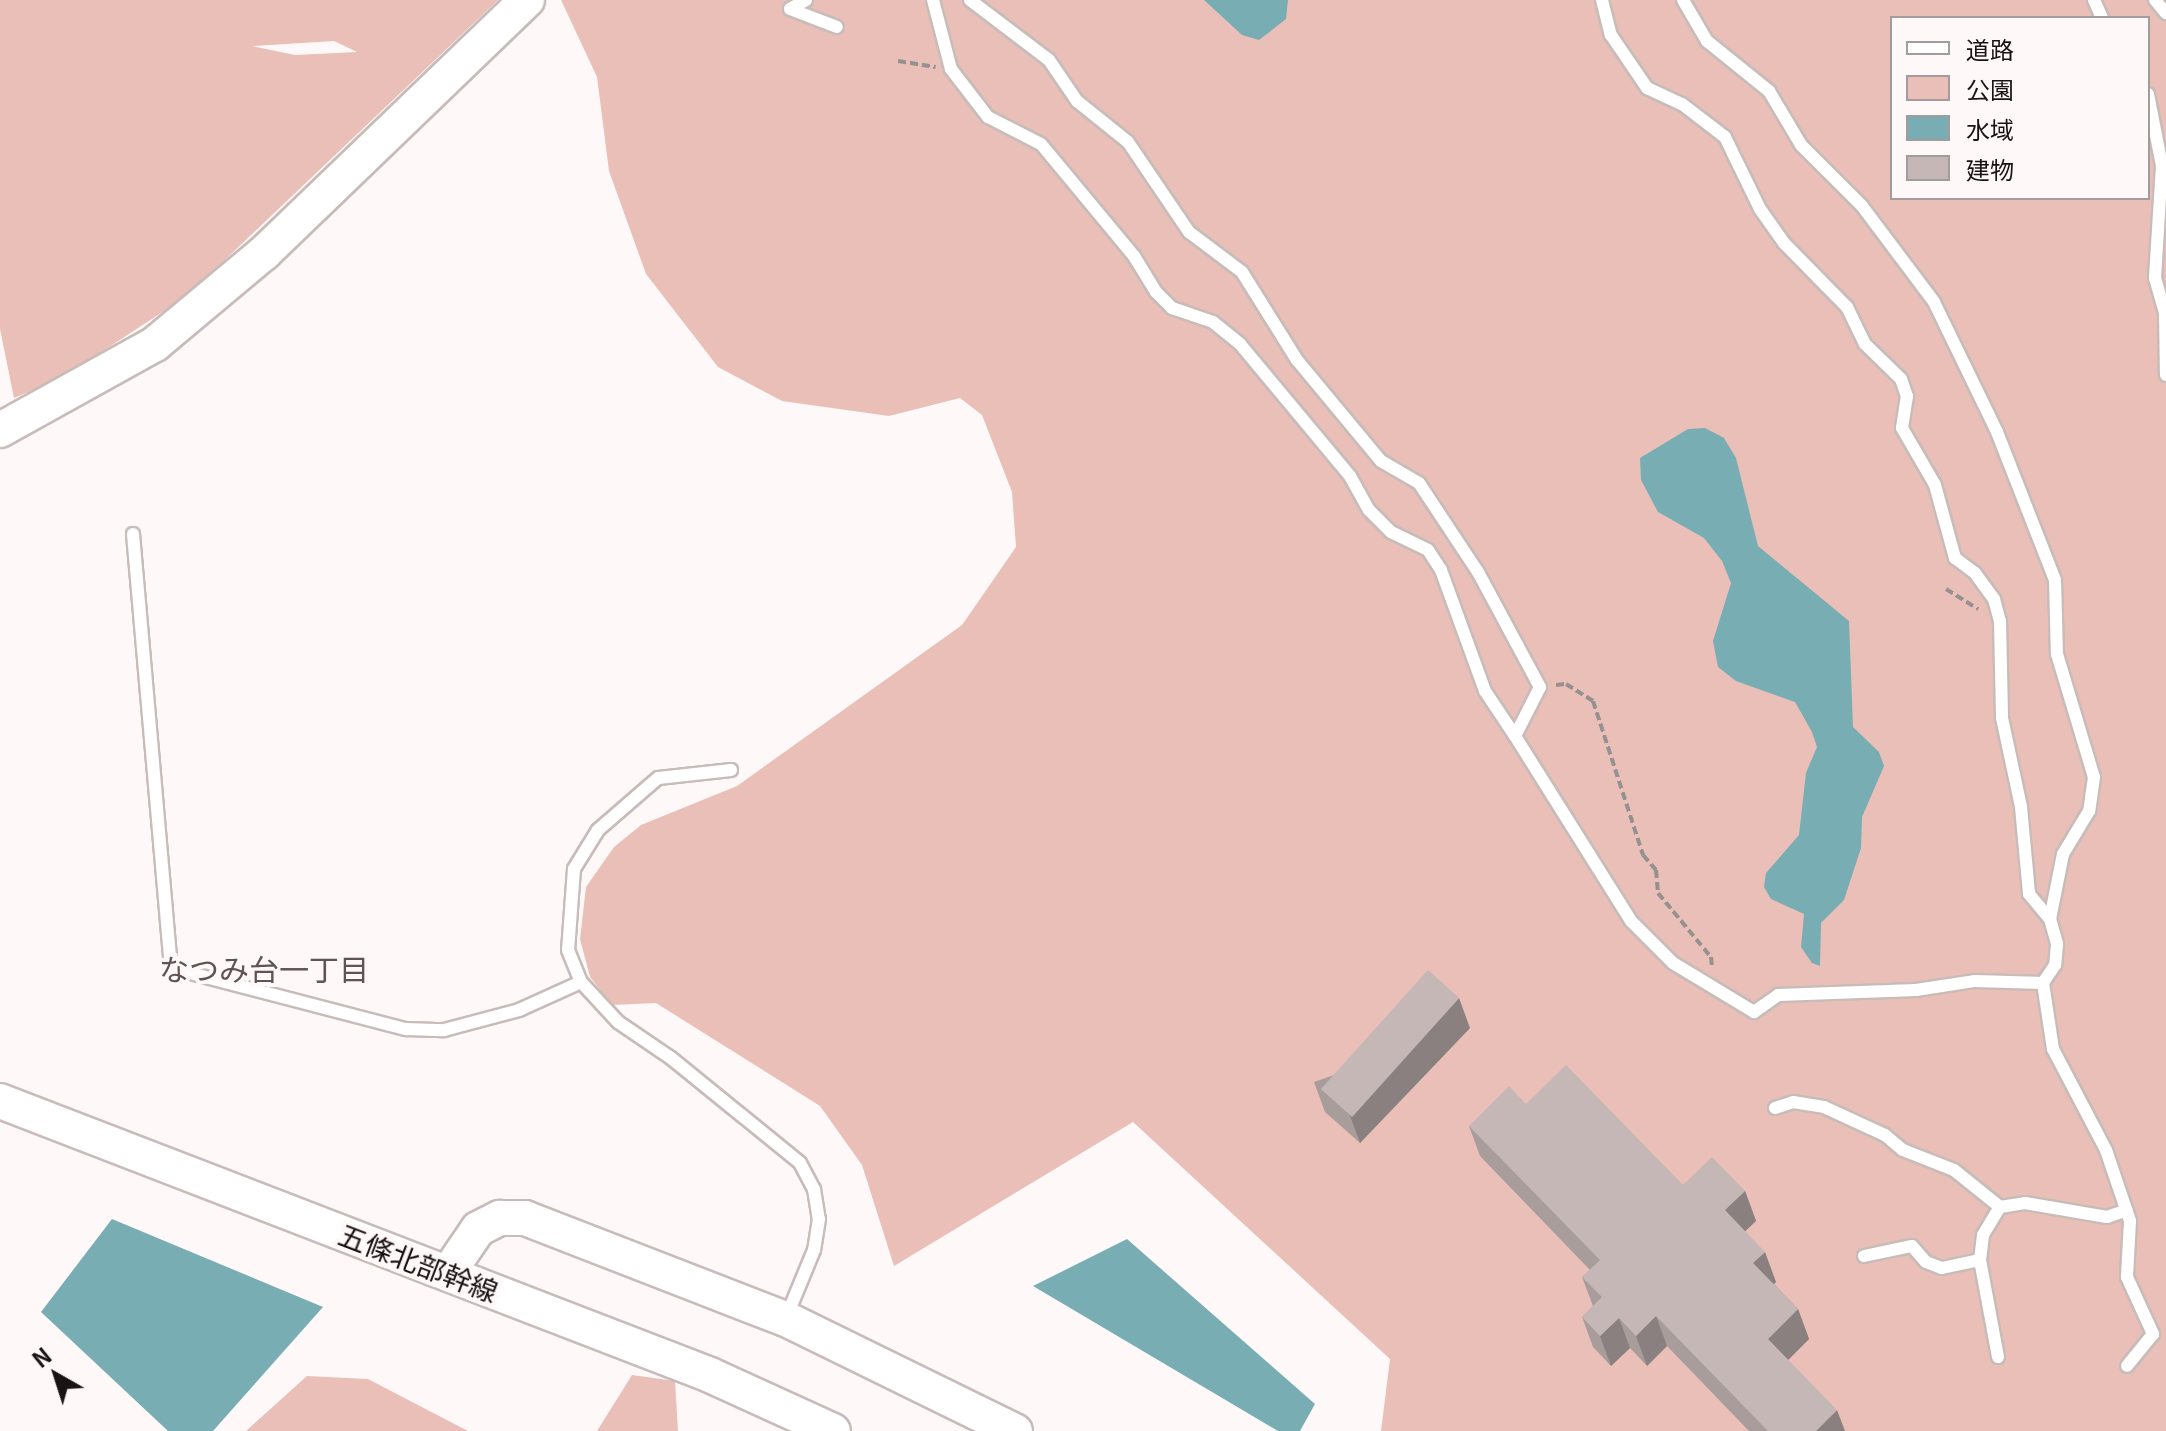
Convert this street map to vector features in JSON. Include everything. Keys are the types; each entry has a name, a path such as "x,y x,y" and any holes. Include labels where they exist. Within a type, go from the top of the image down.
{"street":[{"path":"0,430 155,344 264,253 527,0"},
{"name":"五條北部幹線","path":"0,1101 710,1375 833,1431"},
{"path":"448,1273 478,1229 500,1218 525,1218 786,1319 1015,1431"}],"lane":[{"path":"806,0 790,9 837,27"},
{"path":"933,0 951,69 988,117 1041,144 1172,308 1213,322 1240,344 1350,476 1380,521 1428,550 1441,570 1485,691 1631,921 1673,963 1754,1012 1778,995 1916,990 1975,981 2043,983"},
{"path":"970,0 1049,60 1077,101 1128,142 1189,232 1242,272 1297,360 1381,461 1419,483 1478,572 1540,687 1515,736"},
{"path":"1602,0 1611,35 1647,88 1682,104 1725,137 1760,209 1784,243 1847,307 1865,344 1901,379 1907,396 1902,428 1935,485 1955,558 1975,573 1994,599 2000,621 2002,718 2021,807 2029,894 2050,919 2057,944 2055,965 2043,983 2053,1049 2106,1150 2127,1210 2127,1277 2160,1332 2127,1366"},
{"path":"1683,0 1707,41 1769,91 1801,145 1862,206 1934,302 1997,432 2042,544 2055,580 2060,667 2094,777 2089,811 2063,854 2050,919"},
{"path":"2155,0 2166,13"},
{"path":"2150,98 2155,108 2162,166 2155,278 2165,314 2166,375"},
{"path":"133,534 171,968 406,1029 444,1030 519,1010 581,982"},
{"path":"731,770 658,778 585,846 574,869 567,922 568,950 581,982 618,1022 671,1058 800,1163 814,1189 819,1219 814,1250 786,1319"},
{"path":"1775,1108 1793,1102 1824,1107 1885,1135 1903,1150 1954,1170 2000,1207 2025,1203 2107,1217 2127,1210"},
{"path":"1998,1357 1980,1260 1983,1235 2000,1207"},
{"path":"1864,1256 1912,1246 1926,1262 1942,1268 1980,1260"}],"path":[{"path":"898,61 951,69"},
{"path":"1946,589 2000,621"},
{"path":"1540,687 1566,684 1593,701 1643,855 1656,870 1658,893 1711,957 1715,989"}],"green space":[{"path":"0,0 498,0 187,296 63,377 14,398 0,329","holes":["334,41 357,52 295,55 252,46"]},
{"path":"561,0 2166,0 2166,1431 1381,1431 1390,1359 1133,1122 894,1266 862,1165 820,1106 656,1003 612,1005 590,977 580,939 586,887 614,847 641,825 737,786 962,625 1016,547 1012,492 982,415 960,398 889,416 782,401 718,367 646,274 609,171 597,77"},
{"path":"632,1375 675,1381 678,1431 597,1431"},
{"path":"307,1376 368,1379 468,1431 246,1431"}],"water":[{"path":"1204,0 1288,0 1286,19 1259,40 1242,35"},
{"path":"1705,428 1724,438 1736,458 1758,546 1849,621 1853,727 1879,752 1884,766 1862,817 1861,848 1844,900 1821,923 1820,966 1812,963 1801,947 1804,914 1771,899 1764,887 1766,873 1799,835 1806,773 1817,747 1812,732 1795,702 1736,681 1718,667 1713,641 1731,583 1722,561 1704,538 1658,512 1641,480 1640,458 1688,429"},
{"path":"112,1219 323,1307 213,1431 168,1431 41,1312"},
{"path":"1127,1239 1315,1404 1300,1431 1278,1431 1033,1286"}],"building":[{"path":"1428,970 1459,998 1352,1117 1321,1089"},
{"path":"1566,1065 1683,1185 1712,1157 1745,1191 1725,1210 1765,1252 1753,1263 1798,1309 1768,1339 1837,1410 1816,1431 1768,1431 1656,1316 1636,1336 1619,1318 1600,1336 1582,1317 1602,1297 1582,1277 1600,1260 1469,1126 1509,1086 1526,1104"}],"district":[{"name":"なつみ台一丁目","path":"264,968"}]}
